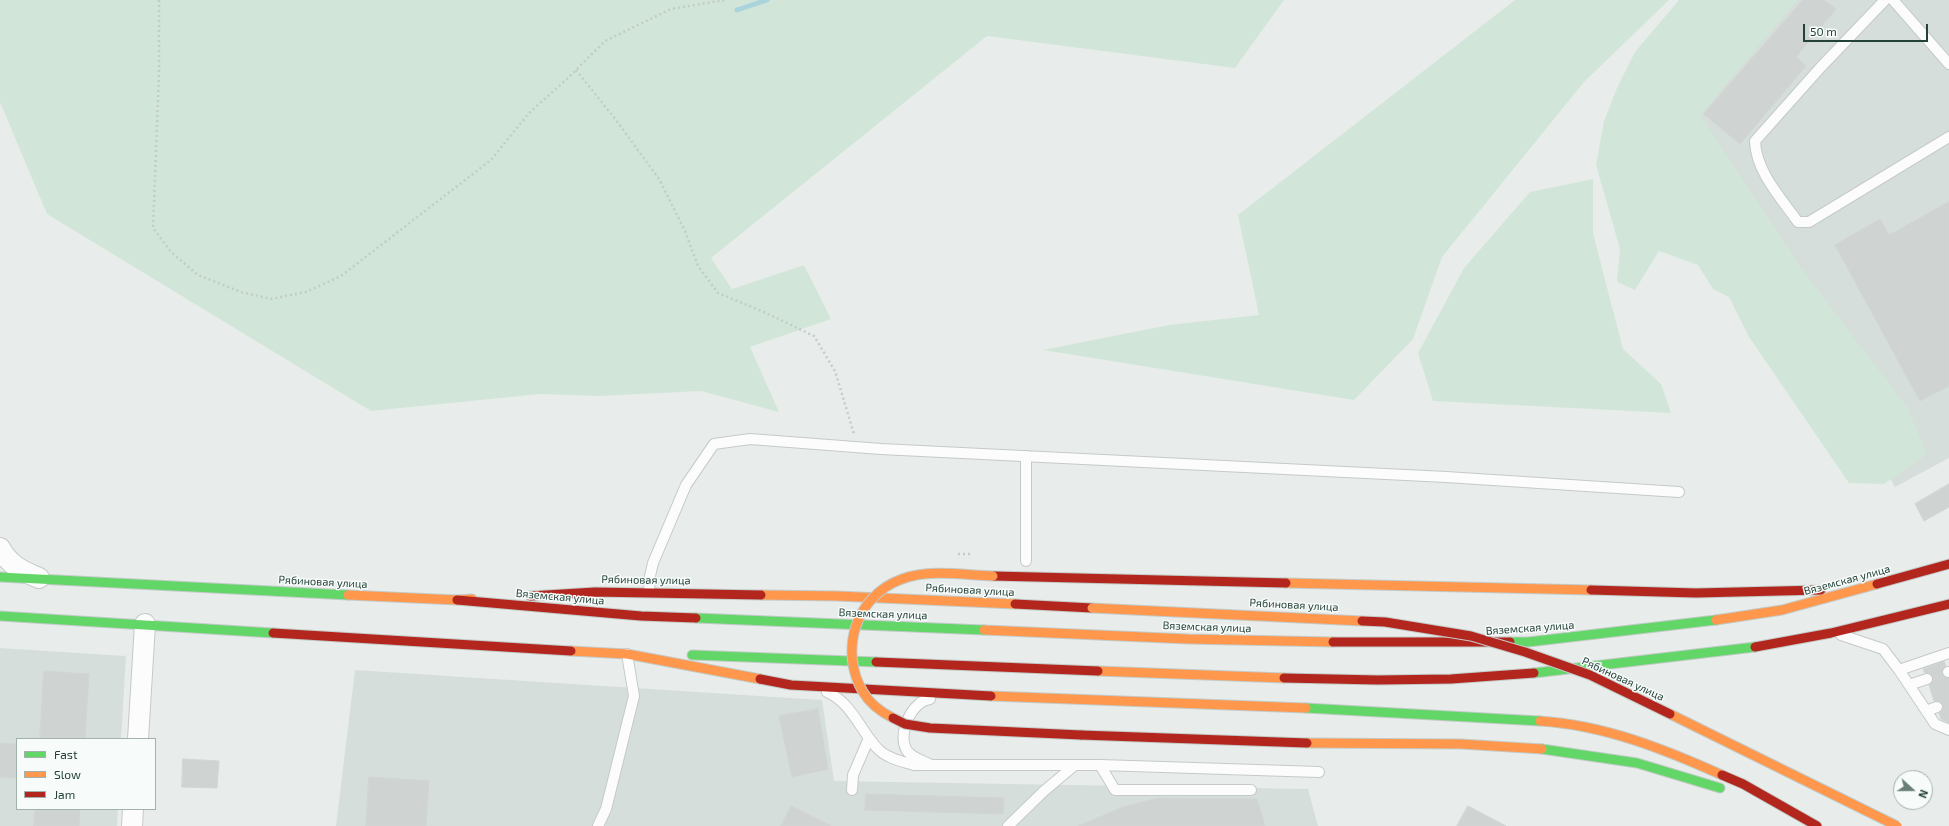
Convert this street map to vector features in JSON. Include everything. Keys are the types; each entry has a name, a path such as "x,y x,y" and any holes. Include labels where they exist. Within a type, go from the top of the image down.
{"main road":[{"name":"Вяземская улица","path":"457,600 641,616 1172,639 1354,643 1528,642 1687,624 1782,610 1949,564"},
{"path":"1728,791 1668,770 1609,757 1560,750 1483,745 1309,743 923,728 897,721 885,715 866,697 854,674 850,647 854,628 862,610 880,591 897,581 916,576 1696,593 1766,593 1868,587"},
{"name":"Рябиновая улица","path":"0,577 457,600 595,592 837,596 1385,622 1471,636 1525,652 1590,675 1807,780 1897,826"},
{"path":"0,616 627,654 777,658 1249,677 1378,680 1505,677 1740,650 1831,632 1949,604"},
{"path":"627,654 791,685 944,694 1385,711 1544,721 1599,730 1664,749 1743,784 1817,826"},
{"path":"1751,799 1796,815"}],"street":[{"path":"0,548 8,560 16,568 44,580"},
{"path":"138,738 145,624"},
{"path":"132,826 133,810"}],"lane":[{"path":"1885,0 1820,68 1755,141 1755,151 1768,181 1798,222 1808,222 1949,137"},
{"path":"1893,0 1949,64"},
{"path":"649,592 653,563 686,485 714,444 750,439 858,447 1454,478 1679,492"},
{"path":"1026,456 1026,562"},
{"path":"1831,632 1883,649 1935,724 1949,730"},
{"path":"1899,670 1949,653"},
{"path":"598,826 606,809 634,696 627,654"},
{"path":"1909,685 1927,680"},
{"path":"791,685 822,690 837,697 852,712 878,749 898,761 914,765 1100,765 1319,772"},
{"path":"934,766 912,756 906,749 904,740 905,727 910,714 920,703 944,694"},
{"path":"1926,711 1936,707"},
{"path":"852,790 853,775 869,738"},
{"path":"1008,826 1044,791 1075,765"},
{"path":"1100,765 1115,790 1251,790"}],"path":[{"path":"159,0 159,73 153,228 171,252 198,275 241,292 272,299 306,292 341,276 491,160 529,113 605,41 671,9 725,0"},
{"path":"576,70 616,120 659,179 685,231 698,266 718,293 764,312 814,336 835,371 858,447"}],"shaded area":[{"path":"1767,0 1949,0 1949,458 1895,487 1682,112"},
{"path":"0,648 126,656 121,738 16,738 16,810 118,810 117,826 0,826"},
{"path":"355,670 822,700 834,781 1308,789 1318,826 336,826"}],"green space":[{"path":"0,0 1284,0 1235,68 987,36 711,258 732,289 804,265 831,319 750,347 779,412 701,391 598,396 540,394 371,411 47,214 0,102"},
{"path":"1515,0 1669,0 1584,82 1442,257 1413,339 1354,400 1043,350 1169,325 1259,315 1238,215"},
{"path":"1679,0 1797,0 1700,115 1800,267 1907,407 1927,454 1884,484 1849,483 1749,337 1729,297 1713,289 1698,265 1659,251 1635,290 1617,282 1620,249 1596,165 1604,121 1617,88 1635,52"},
{"path":"1593,179 1593,233 1623,349 1661,384 1671,413 1433,401 1418,353 1464,268 1530,192"}],"building":[{"path":"1803,0 1824,0 1836,9 1796,57 1806,66 1740,144 1704,114"},
{"path":"1949,202 1949,386 1920,401 1835,245 1880,219 1889,235"},
{"path":"1949,484 1949,507 1924,521 1915,504"},
{"path":"1944,661 1946,666 1942,672 1944,677 1949,678 1949,723 1941,719 1939,713 1942,711 1943,705 1941,702 1934,701 1929,685 1933,681 1933,677 1929,673 1925,673 1923,669"},
{"path":"44,671 89,674 85,738 40,738"},
{"path":"818,709 828,769 792,777 779,716"},
{"path":"0,743 16,744 16,778 0,777"},
{"path":"183,759 219,761 217,788 182,787"},
{"path":"369,777 429,781 426,826 366,826"},
{"path":"866,794 1004,798 1003,814 865,810"},
{"path":"1158,798 1257,799 1265,826 1078,826 1123,807"},
{"path":"791,806 831,826 781,826"},
{"path":"1468,806 1506,826 1457,826"},
{"path":"35,810 80,810 79,826 34,826"}],"waterway":[{"path":"737,10 767,0"}],"traffic: fast":[{"path":"0,577 348,595"},
{"path":"0,616 273,633"},
{"path":"696,618 984,630"},
{"path":"1510,642 1528,642 1716,620"},
{"path":"1534,673 1755,647"},
{"path":"692,655 876,662"},
{"path":"1306,708 1540,721"},
{"path":"1542,749 1637,763 1720,788"}],"traffic: slow":[{"path":"893,718 872,704 863,692 856,676 852,659 852,643 856,626 863,611 873,598 886,587 902,579 913,576 935,573 993,576"},
{"path":"1286,583 1591,590"},
{"path":"1716,620 1782,610 1877,584"},
{"path":"348,595 457,600 472,599"},
{"path":"761,595 837,596 1015,604"},
{"path":"1092,608 1362,621"},
{"path":"984,630 1188,639 1333,642"},
{"path":"571,651 627,654 760,679"},
{"path":"1098,671 1284,678"},
{"path":"991,696 1306,708"},
{"path":"1670,714 1897,826"},
{"path":"1540,721 1564,723 1610,733 1678,756 1722,775"},
{"path":"1307,743 1461,744 1542,749"}],"traffic: jam":[{"path":"1877,584 1949,564"},
{"path":"993,576 1286,583"},
{"path":"1591,590 1696,593 1821,590"},
{"path":"530,596 595,592 761,595"},
{"path":"457,600 641,616 696,618"},
{"path":"1015,604 1092,608"},
{"path":"1755,647 1831,633 1949,604"},
{"path":"1362,621 1385,622 1471,636 1525,652 1590,675 1670,714"},
{"path":"273,633 571,651"},
{"path":"1333,642 1510,642"},
{"path":"876,662 1098,671"},
{"path":"1284,678 1378,680 1451,679 1534,673"},
{"path":"760,679 791,685 991,696"},
{"path":"893,718 905,724 930,728 1081,735"},
{"path":"1081,735 1307,743"},
{"path":"1722,775 1743,784 1817,826"}]}
